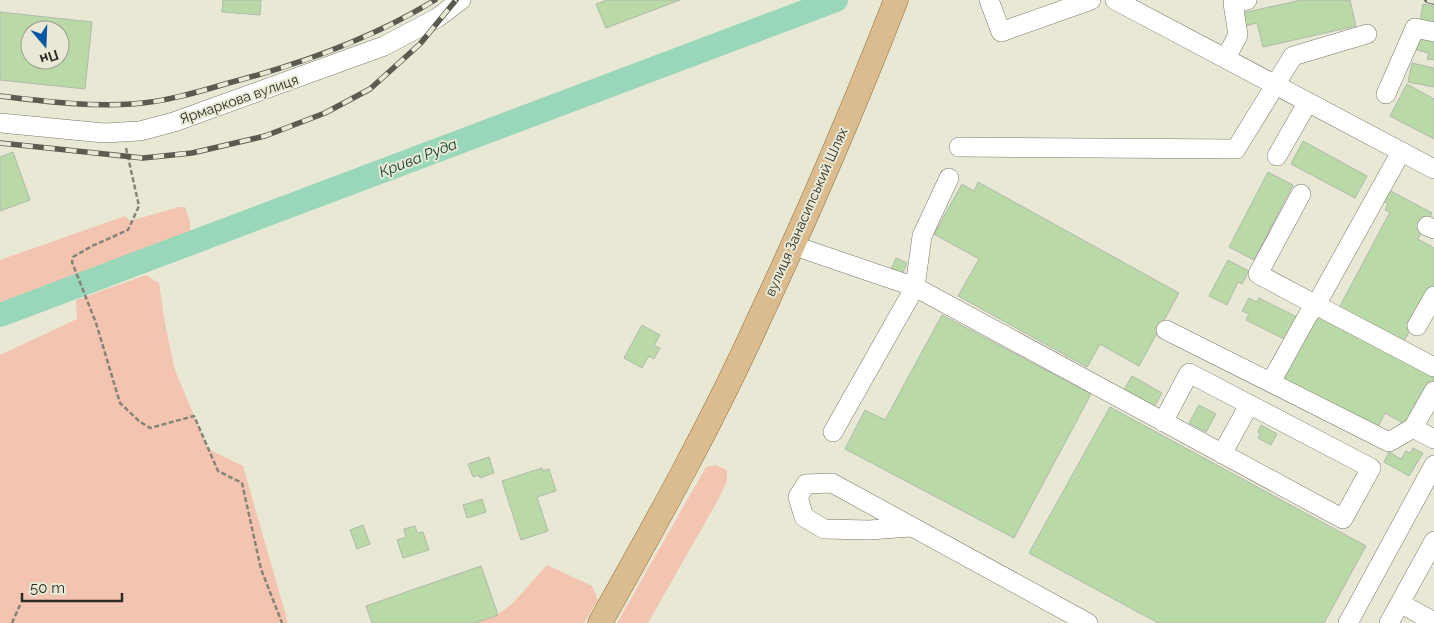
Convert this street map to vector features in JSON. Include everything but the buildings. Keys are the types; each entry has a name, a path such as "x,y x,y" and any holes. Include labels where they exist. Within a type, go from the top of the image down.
{"main road":[{"name":"вулиця Занасипський Шлях","path":"600,623 710,420 759,320 873,59 896,0"}],"street":[{"name":"Ярмаркова вулиця","path":"0,123 104,133 140,131 174,122 384,46 429,22 461,0"},
{"path":"989,0 1001,32 1091,0"},
{"path":"1115,0 1434,169"},
{"path":"1226,58 1238,35 1233,3 1247,0"},
{"path":"1386,94 1415,28 1434,32"},
{"path":"959,147 1236,149 1293,56 1367,34"},
{"path":"1277,156 1308,102"},
{"path":"1271,382 1401,152"},
{"path":"833,432 915,287 922,236 950,178"},
{"path":"1301,194 1258,274 1434,367"},
{"path":"792,245 915,287 1163,422 1222,454 1343,519 1370,468 1189,373 1163,422"},
{"path":"1417,326 1434,296"},
{"path":"1166,330 1389,442 1414,428 1434,391"},
{"path":"1222,454 1249,405"},
{"path":"1414,428 1434,439"},
{"path":"1348,623 1434,465"},
{"path":"911,527 869,530 824,529 804,517 798,497 806,484 832,483 1088,623"},
{"path":"1389,623 1434,541"},
{"path":"1400,603 1434,622"}],"path":[{"path":"122,132 139,206 128,230 92,246 73,257 72,262 96,323 120,403 139,421 150,428 194,416 218,470 242,483 260,569 282,623"},
{"path":"12,623 20,605"}],"shaded area":[{"path":"185,207 190,221 190,235 187,238 62,284 0,311 0,260 125,216 130,221"},
{"path":"146,275 159,283 165,324 175,370 208,449 243,466 288,623 0,623 0,355 77,319 76,300"},
{"path":"716,465 727,470 727,481 648,623 617,623 706,467"},
{"path":"547,565 592,586 598,600 584,623 475,623 497,615 512,604"}],"waterway":[{"name":"Крива Руда","path":"0,315 836,0"}],"railway":[{"path":"0,96 99,105 144,103 179,97 306,60 333,50 385,27 435,0"},
{"path":"0,143 143,158 192,153 265,136 325,113 370,89 420,44 456,0"},
{"path":"1427,0 1434,2"}]}
